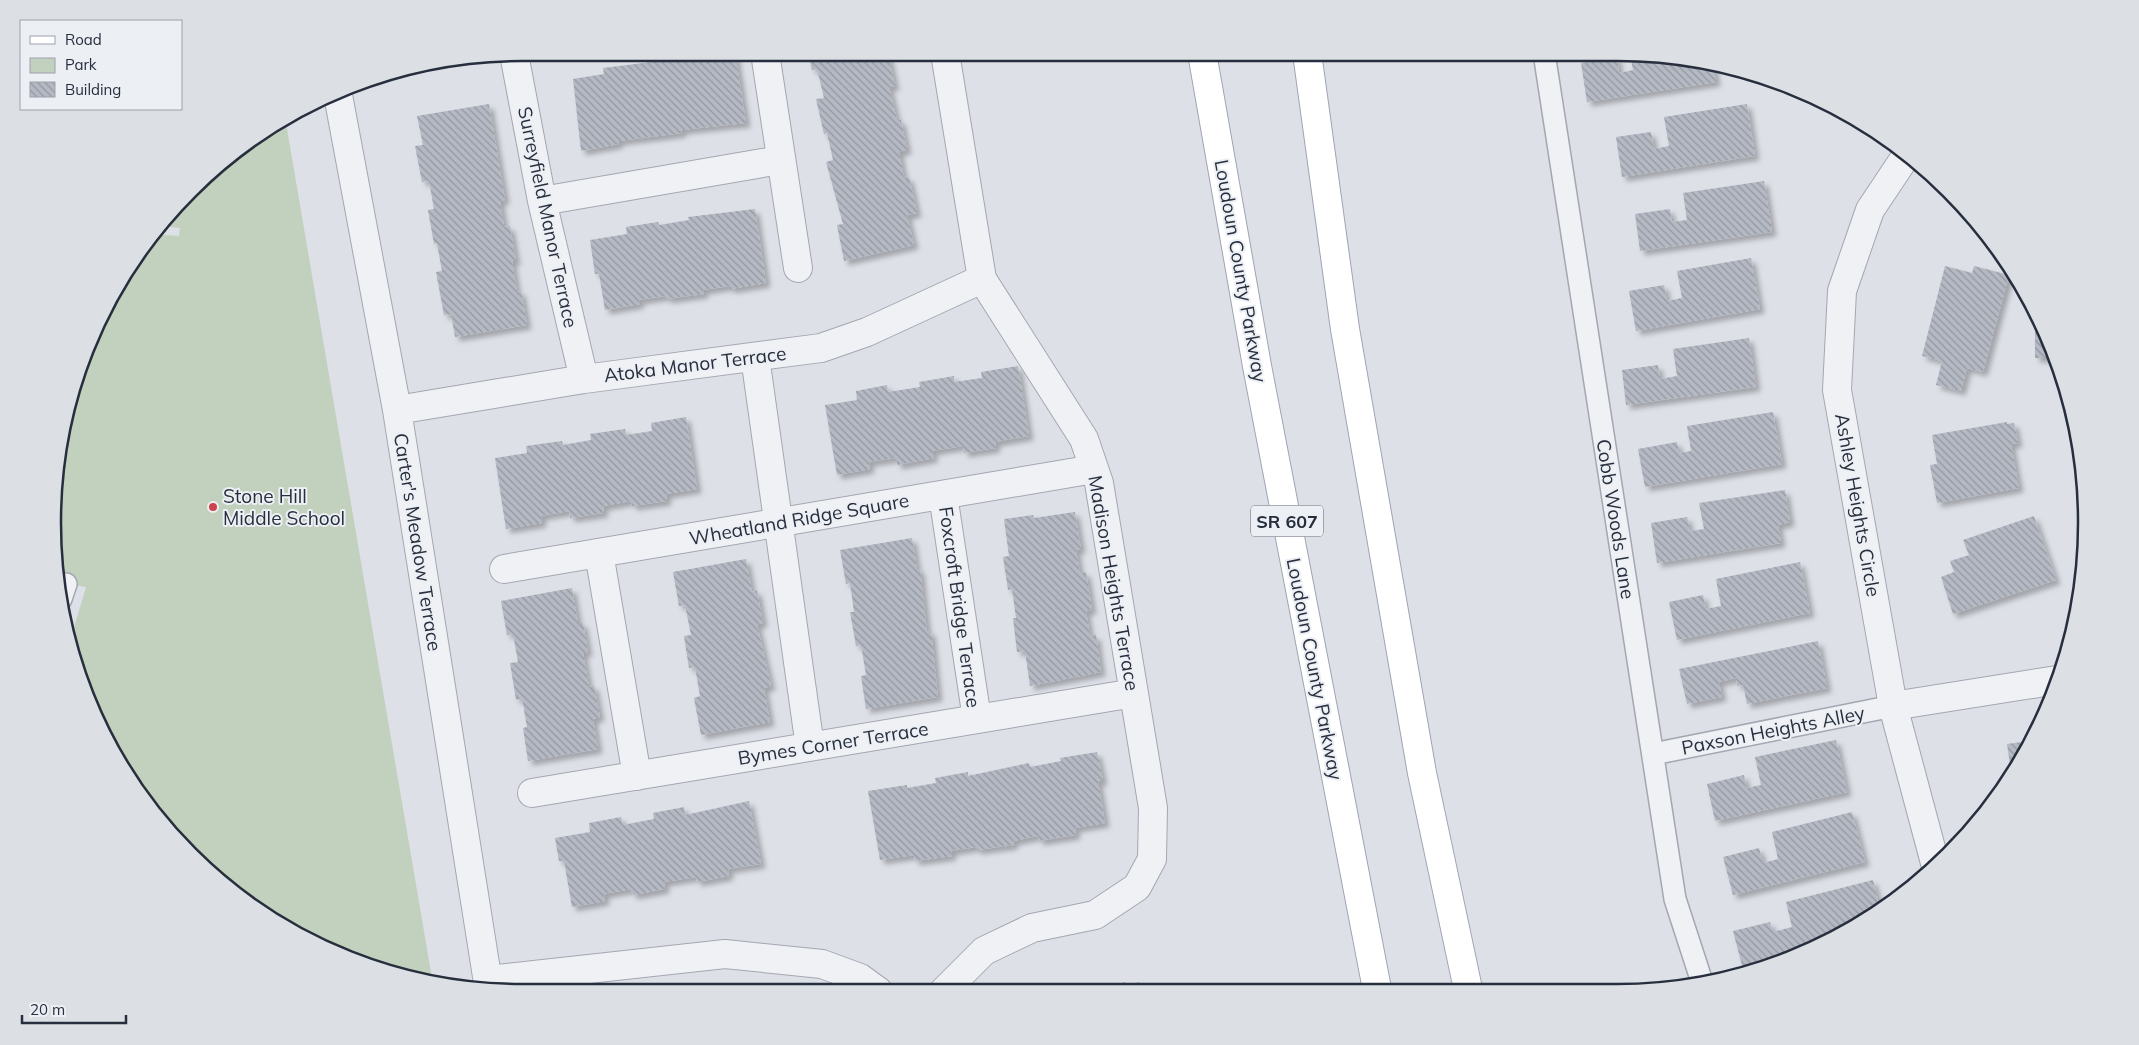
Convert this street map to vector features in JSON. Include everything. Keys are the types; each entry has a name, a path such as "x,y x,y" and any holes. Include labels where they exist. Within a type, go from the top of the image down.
{"main road":[{"name":"Loudoun County Parkway","path":"1204,61 1257,366 1376,984"},
{"path":"1308,61 1345,330 1422,773 1467,984"}],"street":[{"name":"Surreyfield Manor Terrace","path":"515,61 542,201 584,379"},
{"path":"766,61 798,268"},
{"name":"Madison Heights Terrace","path":"946,61 982,279 1084,440 1099,484 1153,808 1152,859 1137,887 1095,916 1032,928 984,951 951,984"},
{"name":"Carter's Meadow Terrace","path":"339,99 397,410 488,983"},
{"path":"542,201 780,160"},
{"name":"Ashley Heights Circle","path":"1903,162 1870,210 1842,291 1838,390 1893,706 1934,858"},
{"name":"Atoka Manor Terrace","path":"397,410 584,379 821,348 849,338 982,279"},
{"path":"755,357 810,746"},
{"name":"Wheatland Ridge Square","path":"504,569 1094,469"},
{"name":"Foxcroft Bridge Terrace","path":"943,495 976,719"},
{"path":"600,553 637,776"},
{"path":"1893,706 2049,681"},
{"name":"Bymes Corner Terrace","path":"532,793 1134,693"},
{"path":"495,983 725,954 822,964 860,978 868,984"}],"lane":[{"name":"Cobb Woods Lane","path":"1545,61 1675,898 1700,976"},
{"name":"Paxson Heights Alley","path":"1653,754 1893,706"}],"green space":[{"name":"Stone Hill Middle School","path":"287,126 431,975 374,959 318,936 266,906 218,869 176,827 139,779 109,727 86,671 74,628 86,587 65,584 62,553 62,492 70,433 86,374 109,318 139,266 157,242 163,235 179,236 180,228 169,227 196,196 242,157"}],"building":[{"path":"659,61 736,61 746,123 681,130 682,133 618,141 619,144 581,151 573,79 604,74 603,68"},
{"path":"810,61 890,61 895,86 889,87 897,120 901,120 907,150 899,152 904,178 909,177 917,213 907,215 914,245 844,261 837,225 843,224 826,162 833,160 827,133 824,134 816,99 824,98 817,69 812,70"},
{"path":"1618,61 1619,73 1633,70 1631,61 1677,65 1714,72 1716,82 1587,102 1581,63"},
{"path":"489,104 505,200 500,201 504,227 510,226 516,261 512,261 517,292 521,291 527,325 455,337 451,314 444,315 436,272 442,271 437,243 434,244 428,210 434,209 429,181 422,182 415,146 423,145 417,116"},
{"path":"1747,104 1755,156 1622,177 1616,137 1651,132 1654,149 1669,146 1664,117"},
{"path":"1764,181 1772,232 1640,251 1635,214 1670,209 1672,222 1687,220 1683,193"},
{"path":"755,209 766,283 730,289 730,286 703,290 704,294 667,299 666,296 639,300 640,304 605,310 599,274 595,274 590,240 627,234 626,227 658,222 659,225 689,220 688,217"},
{"path":"1751,258 1760,309 1636,331 1629,291 1664,285 1667,301 1682,298 1677,271"},
{"path":"1945,266 1972,273 1974,266 2005,274 2008,279 1983,372 1967,368 1961,391 1936,385 1942,361 1922,356"},
{"path":"2035,329 2047,358 2035,358"},
{"path":"1749,338 1756,387 1626,405 1622,370 1658,365 1660,379 1677,376 1673,349"},
{"path":"1018,366 1029,436 995,442 996,448 964,453 963,446 932,451 934,458 897,465 896,458 869,462 870,469 837,475 825,405 857,400 856,391 887,385 888,392 920,387 919,382 954,376 954,382 982,378 981,372"},
{"path":"1773,412 1782,464 1645,487 1638,449 1677,442 1679,453 1691,451 1687,426"},
{"path":"686,417 697,489 666,494 667,501 632,506 631,501 603,506 604,513 570,518 569,511 541,516 542,523 506,529 495,458 527,453 526,446 562,441 563,445 591,440 590,434 625,429 626,435 652,431 651,423"},
{"path":"2007,422 2007,424 2014,423 2018,443 2011,444 2019,488 1937,503 1930,465 1937,464 1932,435"},
{"path":"1785,490 1790,522 1778,525 1781,543 1657,563 1651,523 1687,517 1690,531 1704,529 1699,503"},
{"path":"1075,512 1081,549 1076,550 1080,573 1086,572 1092,610 1086,611 1090,636 1096,635 1101,672 1030,686 1025,651 1017,652 1013,618 1016,618 1012,589 1008,590 1003,557 1009,556 1004,519 1033,515 1034,518"},
{"path":"2034,516 2056,580 1953,614 1941,577 1954,572 1950,561 1969,555 1963,540"},
{"path":"912,538 917,569 920,569 927,632 931,631 938,697 866,709 861,676 866,675 861,645 856,646 850,612 854,612 850,583 846,584 840,550"},
{"path":"746,559 752,592 757,590 763,623 757,624 771,686 764,688 770,722 701,735 694,698 700,696 695,667 689,668 684,636 691,635 685,605 679,606 673,572"},
{"path":"1800,562 1810,613 1677,640 1669,602 1703,595 1706,609 1721,606 1716,579"},
{"path":"572,588 578,623 583,623 588,652 583,653 589,687 594,685 600,717 593,719 598,749 528,761 523,728 527,727 522,698 516,700 510,663 518,662 513,634 507,635 501,601"},
{"path":"1818,641 1827,688 1747,704 1743,685 1737,686 1736,678 1719,682 1722,697 1687,704 1679,669"},
{"path":"1836,740 1847,792 1715,821 1707,784 1744,775 1746,788 1761,785 1755,757"},
{"path":"2022,742 2010,763 2007,744"},
{"path":"1097,752 1103,781 1098,781 1105,823 1075,828 1076,835 1039,841 1038,836 1013,841 1014,845 977,850 976,847 951,851 952,856 915,861 914,855 880,860 868,791 907,785 907,788 936,783 935,778 968,772 968,776 1029,763 1030,767 1061,761 1060,758"},
{"path":"749,801 761,864 728,869 729,876 697,882 696,877 664,882 665,889 633,895 631,889 604,894 605,901 572,907 564,861 559,861 555,838 590,832 589,823 621,817 623,825 654,819 653,813 684,807 685,815"},
{"path":"1852,812 1865,862 1733,895 1723,857 1759,848 1763,863 1778,859 1772,832"},
{"path":"1873,880 1878,902 1821,936 1793,949 1742,966 1733,931 1770,922 1773,932 1792,927 1786,902"}],"place":[{"name":"Stone Hill Middle School","path":"213,507"}]}
